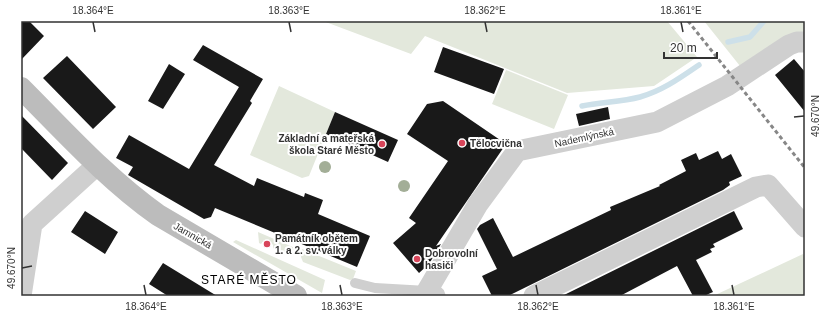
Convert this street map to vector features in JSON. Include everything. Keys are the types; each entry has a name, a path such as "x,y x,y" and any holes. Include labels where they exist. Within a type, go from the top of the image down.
{"main road":[{"name":"Jamnická","path":"21,88 97,165 127,192 158,215 296,296"}],"street":[{"name":"Nademlýnská","path":"431,293 478,204 517,151 657,122 727,86 789,44 805,42"},
{"path":"21,296 27,226 97,165"},
{"path":"534,296 756,187 768,185 805,227"}],"lane":[{"path":"355,283 375,288 431,293"}],"shaded area":[{"path":"323,21 667,21 697,57 654,86 567,93 425,36 411,54"},
{"path":"704,21 805,21 805,34 744,71"},
{"path":"506,70 568,95 554,129 492,104"},
{"path":"279,86 335,112 309,176 302,178 250,155"},
{"path":"258,232 295,248 290,254 273,248 273,245 269,240 264,240 261,244 259,243"},
{"path":"236,240 325,280 322,293 233,242"},
{"path":"302,249 356,271 353,279 350,280 303,262 301,257"},
{"path":"803,254 805,257 805,296 713,296"}],"building":[{"path":"21,21 29,21 44,36 21,60"},
{"path":"203,45 263,79 250,101 252,103 214,165 254,186 257,178 304,197 305,193 323,200 318,214 370,236 357,267 215,208 211,217 204,219 128,175 133,167 116,158 129,135 189,169 239,87 193,60"},
{"path":"443,47 504,69 494,94 434,72"},
{"path":"67,56 116,107 93,129 43,78"},
{"path":"794,59 805,72 805,112 775,75"},
{"path":"169,64 185,74 163,109 148,101"},
{"path":"443,101 506,144 436,246 441,244 429,264 419,273 393,243 416,223 409,218 448,161 407,134 427,104"},
{"path":"608,107 610,119 579,126 576,114"},
{"path":"335,112 398,140 388,162 326,134"},
{"path":"21,115 68,163 52,180 21,148"},
{"path":"718,151 722,159 731,154 742,176 729,182 730,185 723,190 508,296 492,296 482,276 497,269 477,229 480,225 493,218 513,257 611,210 610,207 660,186 659,185 686,171 681,160 696,153 699,160"},
{"path":"85,211 118,232 105,254 71,232"},
{"path":"734,211 743,229 713,244 715,247 710,249 712,252 696,260 713,292 704,296 693,296 677,266 620,296 562,296"},
{"path":"163,263 217,296 168,296 149,284"}],"waterway":[{"path":"728,42 750,37 764,21"},
{"path":"582,106 640,97 671,84 699,65"}],"railway":[{"path":"688,21 805,168"}],"place":[{"name":"Tělocvična","path":"462,143"},
{"name":"Základní a mateřská škola Staré Město","path":"382,144"},
{"name":"Památník obětem 1. a 2. sv. války","path":"267,244"},
{"name":"Dobrovolní hasiči","path":"417,259"}],"district":[{"name":"STARÉ MĚSTO","path":"249,280"}]}
